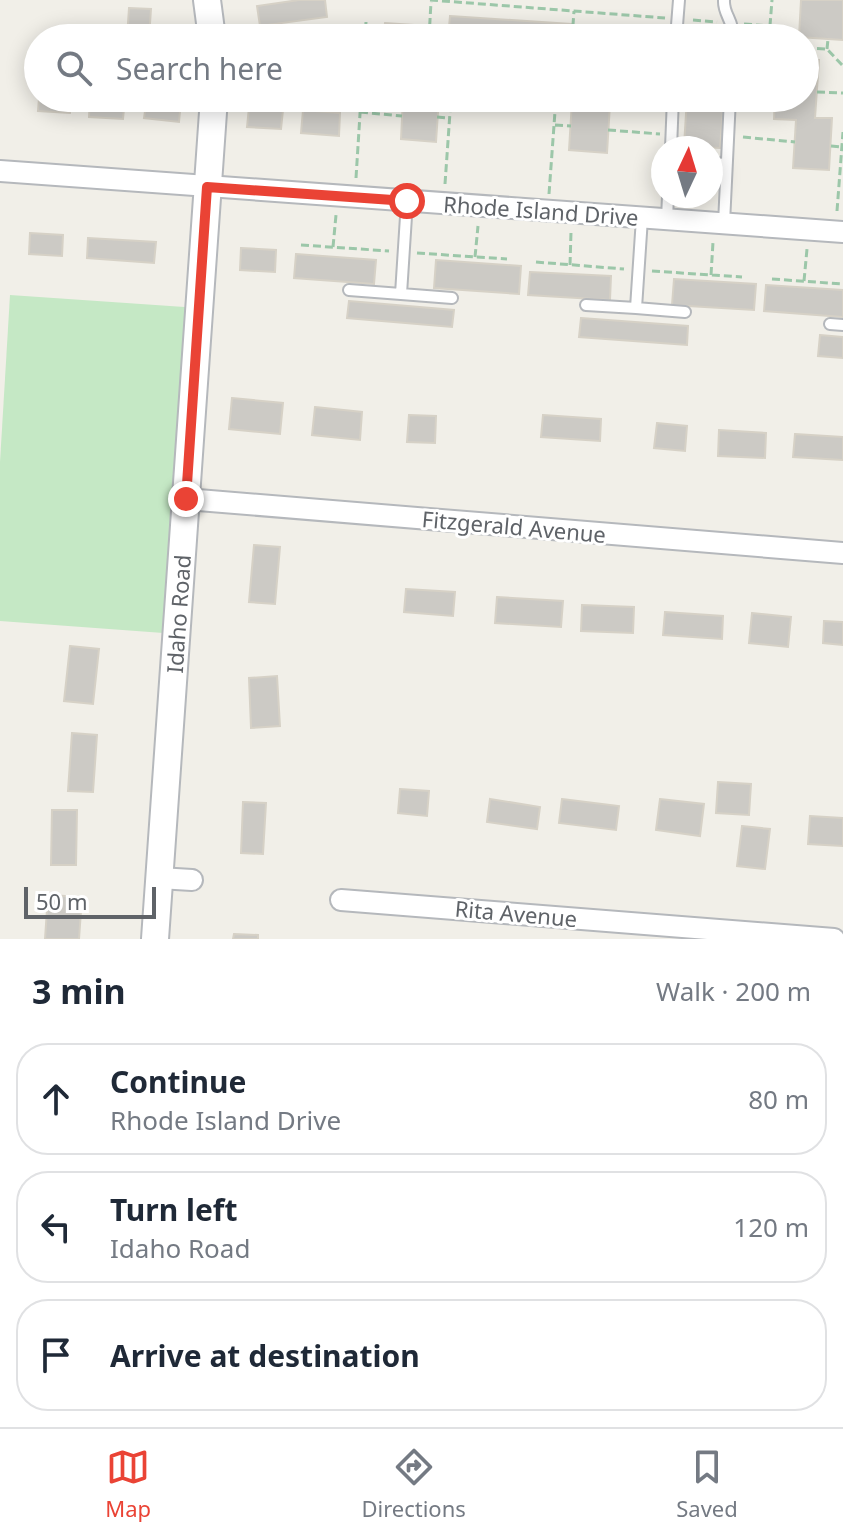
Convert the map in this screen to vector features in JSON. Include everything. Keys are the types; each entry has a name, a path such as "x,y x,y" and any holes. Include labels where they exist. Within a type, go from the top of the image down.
{"street":[{"path":"207,0 210,24"},
{"name":"Idaho Road","path":"155,939 213,112"},
{"name":"Rhode Island Drive","path":"0,171 839,232"},
{"name":"Fitzgerald Avenue","path":"186,499 843,553"},
{"path":"159,878 192,880"},
{"name":"Rita Avenue","path":"341,900 834,939"}],"lane":[{"path":"677,24 679,0"},
{"path":"724,0 724,9 734,24"},
{"path":"671,135 672,112"},
{"path":"719,223 729,112"},
{"path":"401,294 407,201"},
{"path":"667,208 667,219"},
{"path":"636,308 642,218"},
{"path":"349,290 452,298"},
{"path":"586,305 685,312"},
{"path":"830,324 843,325"}],"path":[{"path":"429,24 430,0 734,24"},
{"path":"515,0 515,7"},
{"path":"770,24 772,0"},
{"path":"573,24 574,11"},
{"path":"827,49 828,39"},
{"path":"819,49 827,49 843,66"},
{"path":"819,92 843,93"},
{"path":"333,247 346,197 360,112 402,116"},
{"path":"443,203 450,112"},
{"path":"547,211 555,112"},
{"path":"437,117 449,118"},
{"path":"554,125 571,126"},
{"path":"608,130 671,135"},
{"path":"839,232 843,132"},
{"path":"728,136 795,142"},
{"path":"831,146 842,147"},
{"path":"475,257 479,206"},
{"path":"570,265 572,212"},
{"path":"711,275 719,223"},
{"path":"804,281 808,229"},
{"path":"772,279 843,284"}],"green space":[{"path":"10,295 199,308 177,634 0,621 0,462"}],"building":[{"path":"325,0 327,17 260,24 257,6"},
{"path":"801,0 843,0 843,40 819,38 819,24 800,24"},
{"path":"129,8 151,9 150,24 128,24"},
{"path":"450,16 571,24 449,24"},
{"path":"89,112 124,112 123,119 89,117"},
{"path":"145,112 180,112 179,122 144,118"},
{"path":"248,112 283,112 281,129 247,127"},
{"path":"303,112 340,113 339,136 301,133"},
{"path":"402,112 438,112 436,142 401,139"},
{"path":"571,112 610,112 607,153 569,150"},
{"path":"686,112 723,112 721,136 685,136"},
{"path":"774,112 815,112 815,118 832,118 829,170 793,168 796,120 774,119"},
{"path":"30,233 63,235 62,256 29,254"},
{"path":"88,238 156,242 154,263 87,258"},
{"path":"241,248 276,250 275,272 240,270"},
{"path":"296,254 376,260 374,284 294,278"},
{"path":"436,260 521,266 519,294 434,288"},
{"path":"530,272 611,276 610,300 528,295"},
{"path":"674,279 756,284 754,310 672,305"},
{"path":"766,285 843,290 843,317 764,311"},
{"path":"349,301 454,310 452,327 347,318"},
{"path":"581,318 688,326 687,345 579,337"},
{"path":"820,335 843,337 843,358 818,356"},
{"path":"232,398 283,403 280,434 229,429"},
{"path":"315,407 362,412 360,440 312,435"},
{"path":"409,415 436,416 435,443 407,442"},
{"path":"543,415 601,419 600,441 541,437"},
{"path":"657,423 687,426 685,451 654,448"},
{"path":"719,430 766,433 765,458 718,456"},
{"path":"795,434 843,437 843,460 793,457"},
{"path":"254,545 280,547 275,604 249,602"},
{"path":"406,589 455,592 453,616 404,612"},
{"path":"497,597 563,601 561,627 495,623"},
{"path":"582,605 634,607 633,633 581,631"},
{"path":"665,612 723,616 722,639 663,635"},
{"path":"752,613 791,617 788,647 749,643"},
{"path":"824,621 843,622 843,645 823,643"},
{"path":"70,646 99,649 93,704 64,701"},
{"path":"277,676 280,726 251,728 249,678"},
{"path":"72,733 97,735 93,792 68,791"},
{"path":"718,782 751,784 749,815 716,813"},
{"path":"400,789 429,791 427,816 398,813"},
{"path":"490,799 540,807 537,829 487,822"},
{"path":"562,799 619,806 616,830 559,823"},
{"path":"660,799 704,804 700,836 656,830"},
{"path":"243,802 266,803 263,854 241,853"},
{"path":"52,810 77,810 76,865 51,865"},
{"path":"810,816 843,818 843,846 808,844"},
{"path":"742,826 770,829 765,869 737,866"},
{"path":"48,895 82,897 79,939 45,939"},
{"path":"234,934 258,935 258,939 233,939"}],"route":[{"path":"186,499 207,187 407,201"}]}
